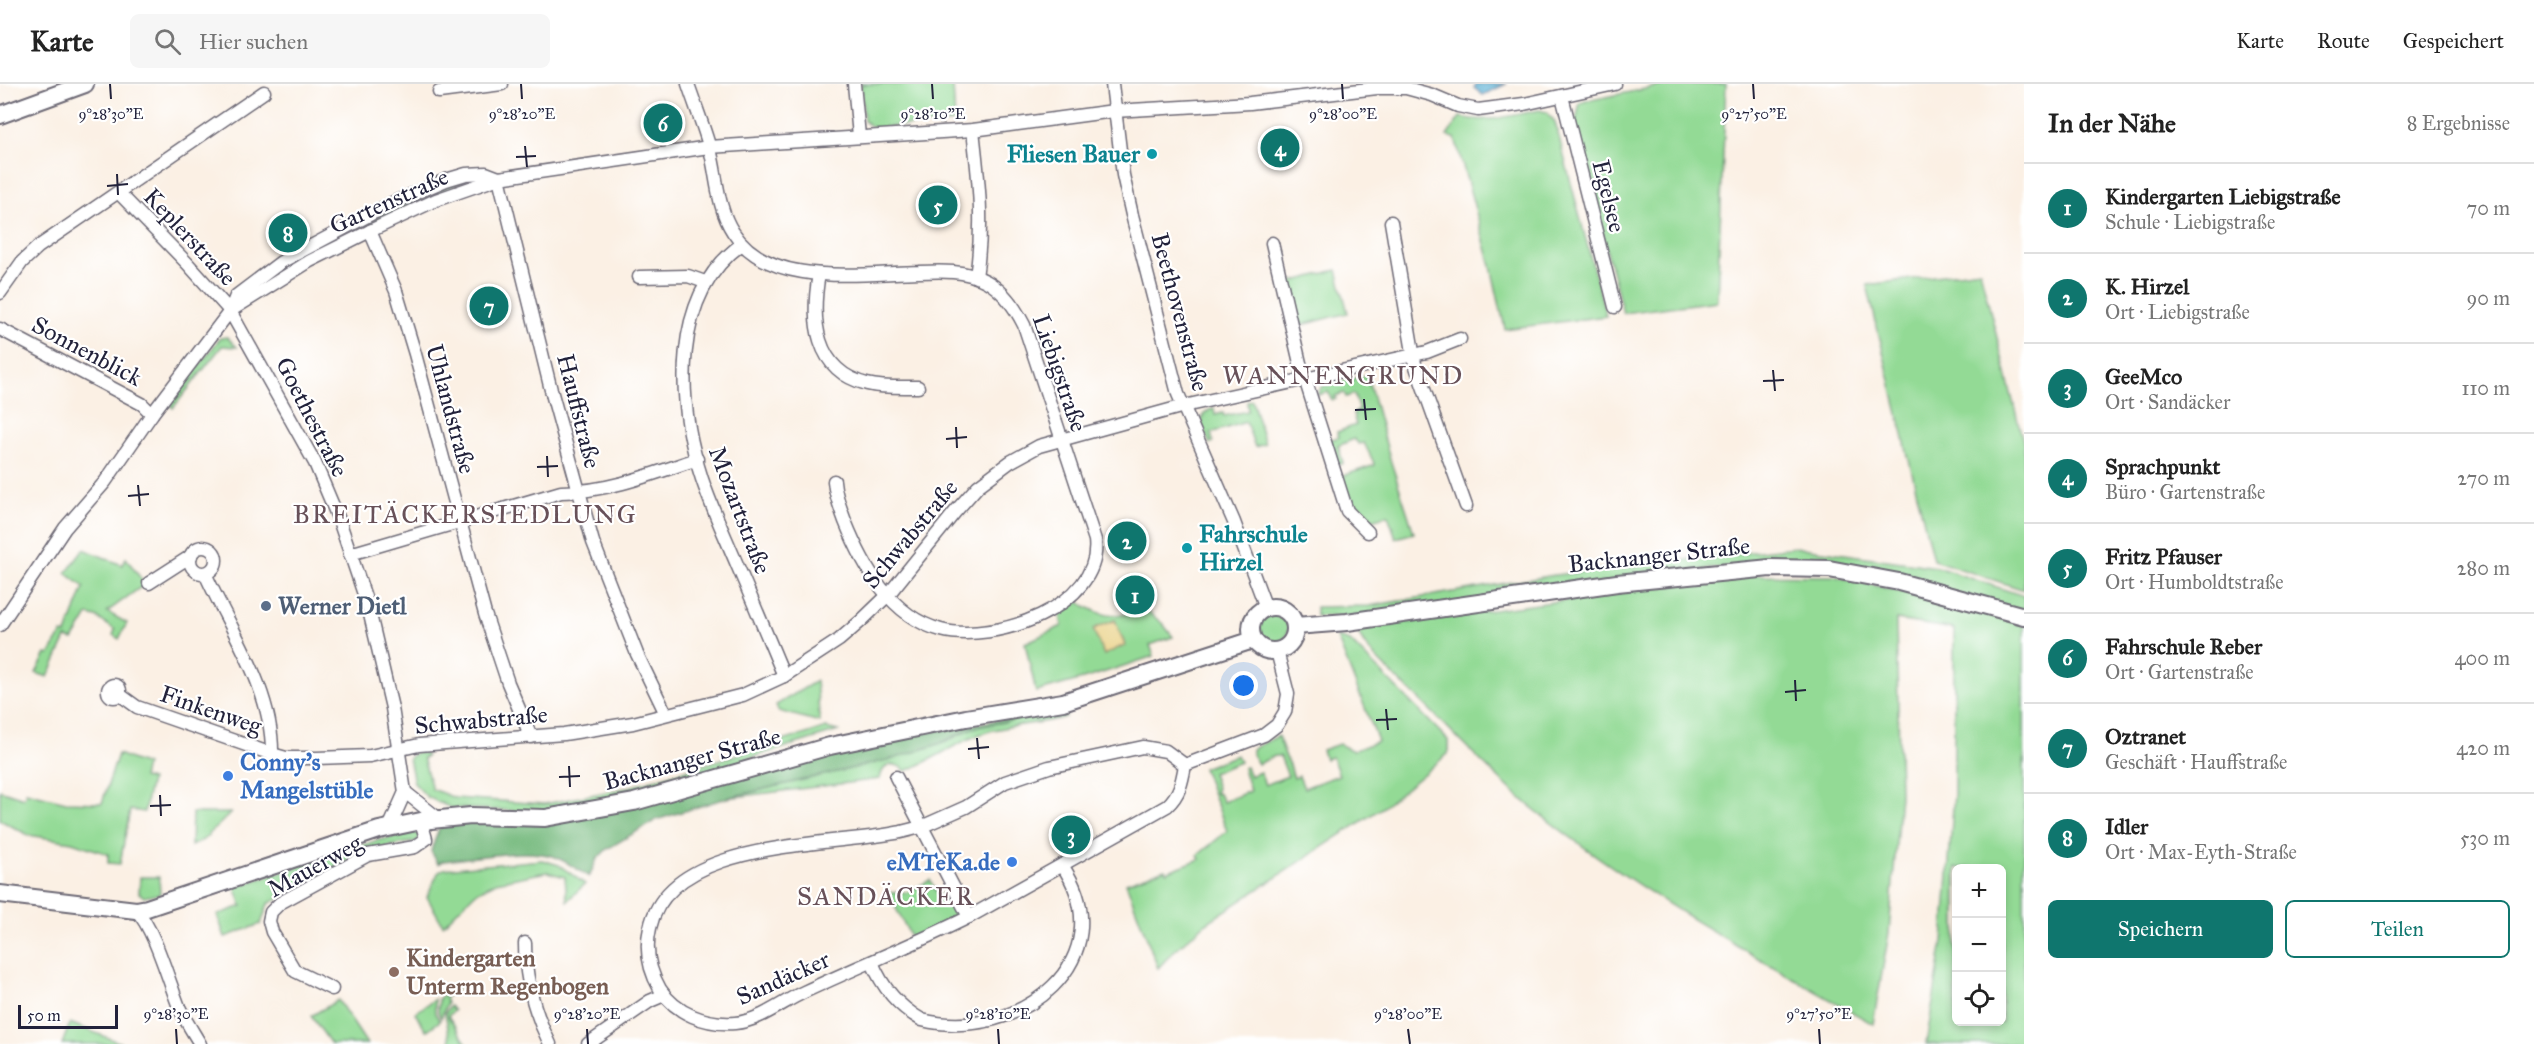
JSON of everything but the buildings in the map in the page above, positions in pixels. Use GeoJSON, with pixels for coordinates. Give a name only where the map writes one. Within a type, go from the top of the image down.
{"type":"FeatureCollection","features":[{"type":"Feature","properties":{"kind":"street"},"geometry":{"type":"LineString","coordinates":[[0,116],[85,84]]}},
{"type":"Feature","properties":{"kind":"street"},"geometry":{"type":"LineString","coordinates":[[439,92],[502,84]]}},
{"type":"Feature","properties":{"kind":"street","name":"Liebigstraße"},"geometry":{"type":"LineString","coordinates":[[688,84],[709,147],[724,210],[732,231],[756,256],[772,264],[819,274],[953,271],[976,277],[995,287],[1016,311],[1024,325],[1063,440],[1097,552],[1089,573],[1071,596],[1048,612],[1000,630],[978,633],[942,631],[922,623],[900,609],[868,569],[855,545],[835,494],[834,481]]}},
{"type":"Feature","properties":{"kind":"street"},"geometry":{"type":"LineString","coordinates":[[854,84],[859,136]]}},
{"type":"Feature","properties":{"kind":"street","name":"Beethovenstraße"},"geometry":{"type":"LineString","coordinates":[[1112,84],[1123,175],[1144,267],[1178,394],[1234,522],[1266,608]]}},
{"type":"Feature","properties":{"kind":"street","name":"Gartenstraße"},"geometry":{"type":"LineString","coordinates":[[0,625],[65,528],[105,482],[152,414],[230,311],[310,261],[370,231],[436,200],[499,178],[580,164],[709,147],[973,130],[1114,111],[1150,111],[1250,103],[1394,87],[1420,91],[1458,106],[1478,110],[1500,108],[1615,84]]}},
{"type":"Feature","properties":{"kind":"street"},"geometry":{"type":"LineString","coordinates":[[0,294],[22,262],[38,247],[264,92]]}},
{"type":"Feature","properties":{"kind":"street","name":"Egelsee"},"geometry":{"type":"LineString","coordinates":[[1562,96],[1615,307]]}},
{"type":"Feature","properties":{"kind":"street"},"geometry":{"type":"LineString","coordinates":[[973,130],[981,189],[982,222],[976,277]]}},
{"type":"Feature","properties":{"kind":"street"},"geometry":{"type":"LineString","coordinates":[[230,311],[236,296],[280,262],[390,204],[466,174],[486,173],[499,178]]}},
{"type":"Feature","properties":{"kind":"street","name":"Hauffstraße"},"geometry":{"type":"LineString","coordinates":[[499,178],[578,492],[593,542],[619,611],[666,714]]}},
{"type":"Feature","properties":{"kind":"street","name":"Keplerstraße"},"geometry":{"type":"LineString","coordinates":[[119,193],[188,263],[230,311]]}},
{"type":"Feature","properties":{"kind":"street"},"geometry":{"type":"LineString","coordinates":[[1391,222],[1419,377],[1466,506]]}},
{"type":"Feature","properties":{"kind":"street","name":"Uhlandstraße"},"geometry":{"type":"LineString","coordinates":[[370,231],[396,291],[485,614],[508,683],[531,737]]}},
{"type":"Feature","properties":{"kind":"street"},"geometry":{"type":"LineString","coordinates":[[1272,243],[1305,378],[1347,511],[1368,532]]}},
{"type":"Feature","properties":{"kind":"street","name":"Mozartstraße"},"geometry":{"type":"LineString","coordinates":[[742,244],[717,267],[705,282],[692,321],[685,369],[688,417],[696,459],[709,497],[784,676]]}},
{"type":"Feature","properties":{"kind":"street"},"geometry":{"type":"LineString","coordinates":[[819,274],[815,303],[816,330],[831,363],[852,378],[862,382],[877,386],[918,387]]}},
{"type":"Feature","properties":{"kind":"street"},"geometry":{"type":"LineString","coordinates":[[639,277],[688,276],[705,282]]}},
{"type":"Feature","properties":{"kind":"street","name":"Goethestraße"},"geometry":{"type":"LineString","coordinates":[[230,311],[315,463],[351,554],[381,654],[405,792]]}},
{"type":"Feature","properties":{"kind":"street","name":"Sonnenblick"},"geometry":{"type":"LineString","coordinates":[[0,329],[142,404],[152,414]]}},
{"type":"Feature","properties":{"kind":"street","name":"Schwabstraße"},"geometry":{"type":"LineString","coordinates":[[399,748],[531,737],[623,724],[743,695],[784,676],[838,640],[888,595],[954,512],[978,486],[1010,462],[1029,452],[1063,440],[1184,406],[1427,352],[1460,339]]}},
{"type":"Feature","properties":{"kind":"street"},"geometry":{"type":"LineString","coordinates":[[351,554],[459,520],[561,492],[578,492],[639,478],[696,459]]}},
{"type":"Feature","properties":{"kind":"street"},"geometry":{"type":"LineString","coordinates":[[149,583],[200,548],[212,550],[216,557],[215,565],[205,573]]}},
{"type":"Feature","properties":{"kind":"street"},"geometry":{"type":"LineString","coordinates":[[190,556],[193,569],[205,573],[237,637],[262,699],[272,736],[272,754]]}},
{"type":"Feature","properties":{"kind":"street","name":"Backnanger Straße"},"geometry":{"type":"LineString","coordinates":[[1295,626],[1347,622],[1617,583],[1770,568],[1829,569],[1962,598],[2024,616]]}},
{"type":"Feature","properties":{"kind":"street"},"geometry":{"type":"LineString","coordinates":[[1275,607],[1285,610],[1293,619],[1295,626],[1292,642],[1278,651],[1266,651],[1253,640],[1251,631],[1252,621],[1266,608],[1275,607]]}},
{"type":"Feature","properties":{"kind":"street","name":"Backnanger Straße"},"geometry":{"type":"LineString","coordinates":[[0,894],[136,910],[147,908],[388,828],[421,821],[471,816],[545,818],[634,802],[830,746],[966,718],[1063,702],[1253,640]]}},
{"type":"Feature","properties":{"kind":"street"},"geometry":{"type":"LineString","coordinates":[[1185,765],[1264,735],[1277,726],[1285,712],[1288,694],[1278,651]]}},
{"type":"Feature","properties":{"kind":"street","name":"Finkenweg"},"geometry":{"type":"LineString","coordinates":[[119,694],[137,707],[286,758],[370,756],[399,748]]}},
{"type":"Feature","properties":{"kind":"street","name":"Sandäcker"},"geometry":{"type":"LineString","coordinates":[[1143,747],[1166,751],[1185,765],[1181,788],[1167,806],[927,939],[801,993],[749,1020],[737,1023],[712,1023],[683,1011],[664,994],[650,967],[648,936],[651,921],[664,895],[686,877],[728,859],[760,850],[882,836],[921,827],[966,807],[1005,782],[1049,767],[1143,747]]}},
{"type":"Feature","properties":{"kind":"street"},"geometry":{"type":"LineString","coordinates":[[896,777],[969,917]]}},
{"type":"Feature","properties":{"kind":"street"},"geometry":{"type":"LineString","coordinates":[[388,828],[405,792],[439,819]]}},
{"type":"Feature","properties":{"kind":"street","name":"Mauerweg"},"geometry":{"type":"LineString","coordinates":[[332,989],[295,971],[272,932],[269,921],[271,912],[274,907],[368,855],[419,845],[426,839],[421,821]]}},
{"type":"Feature","properties":{"kind":"street"},"geometry":{"type":"LineString","coordinates":[[1024,1021],[1057,994],[1070,975],[1078,952],[1081,932],[1080,908],[1072,883],[1062,865]]}},
{"type":"Feature","properties":{"kind":"street"},"geometry":{"type":"LineString","coordinates":[[136,910],[148,930],[180,1008],[200,1044]]}},
{"type":"Feature","properties":{"kind":"street"},"geometry":{"type":"LineString","coordinates":[[525,944],[530,990],[538,1017],[550,1044]]}},
{"type":"Feature","properties":{"kind":"street"},"geometry":{"type":"LineString","coordinates":[[872,962],[882,982],[895,999],[908,1011],[929,1024],[968,1033],[1005,1029]]}},
{"type":"Feature","properties":{"kind":"street"},"geometry":{"type":"LineString","coordinates":[[588,1044],[650,1001],[664,994]]}},
{"type":"Feature","properties":{"kind":"green space"},"geometry":{"type":"Polygon","coordinates":[[[861,84],[953,84],[955,122],[874,128],[864,121],[861,84]]]}},
{"type":"Feature","properties":{"kind":"green space"},"geometry":{"type":"Polygon","coordinates":[[[1669,84],[1726,84],[1717,301],[1623,313],[1573,121],[1576,120],[1580,103],[1669,84]]]}},
{"type":"Feature","properties":{"kind":"green space"},"geometry":{"type":"Polygon","coordinates":[[[1539,110],[1547,112],[1555,122],[1606,316],[1505,329],[1490,262],[1455,138],[1447,136],[1460,117],[1480,120],[1539,110]]]}},
{"type":"Feature","properties":{"kind":"green space"},"geometry":{"type":"Polygon","coordinates":[[[467,180],[357,231],[269,278],[290,260],[437,187],[467,180]]]}},
{"type":"Feature","properties":{"kind":"green space"},"geometry":{"type":"Polygon","coordinates":[[[1337,270],[1348,313],[1298,326],[1287,283],[1337,270]]]}},
{"type":"Feature","properties":{"kind":"green space"},"geometry":{"type":"Polygon","coordinates":[[[1980,270],[2024,445],[2024,590],[1933,560],[1867,285],[1980,270]]]}},
{"type":"Feature","properties":{"kind":"green space"},"geometry":{"type":"Polygon","coordinates":[[[227,337],[237,347],[222,346],[173,408],[170,405],[220,338],[227,337]]]}},
{"type":"Feature","properties":{"kind":"green space"},"geometry":{"type":"Polygon","coordinates":[[[1367,375],[1391,462],[1414,533],[1396,538],[1388,515],[1369,521],[1353,512],[1339,477],[1375,465],[1364,443],[1359,444],[1354,439],[1338,446],[1343,463],[1338,465],[1329,440],[1339,437],[1337,432],[1356,425],[1353,413],[1359,411],[1354,394],[1346,397],[1344,393],[1335,396],[1336,399],[1332,400],[1328,392],[1317,395],[1322,386],[1367,375]]]}},
{"type":"Feature","properties":{"kind":"green space"},"geometry":{"type":"Polygon","coordinates":[[[1252,400],[1265,444],[1255,447],[1246,422],[1211,433],[1213,442],[1210,444],[1202,423],[1204,414],[1214,408],[1215,415],[1223,413],[1224,416],[1248,411],[1247,401],[1252,400]]]}},
{"type":"Feature","properties":{"kind":"green space"},"geometry":{"type":"Polygon","coordinates":[[[1795,547],[1937,567],[2024,596],[2024,611],[1837,565],[1803,560],[1770,561],[1348,617],[1316,616],[1316,607],[1369,606],[1555,575],[1795,547]]]}},
{"type":"Feature","properties":{"kind":"green space"},"geometry":{"type":"Polygon","coordinates":[[[84,549],[122,565],[126,558],[145,584],[107,612],[127,623],[119,639],[113,635],[115,630],[96,617],[88,615],[73,640],[66,638],[48,677],[36,673],[46,654],[49,655],[62,633],[66,634],[84,587],[66,573],[84,549]]]}},
{"type":"Feature","properties":{"kind":"green space"},"geometry":{"type":"Polygon","coordinates":[[[1749,575],[1834,576],[1963,606],[2024,625],[2024,1044],[1926,1044],[1943,941],[1954,794],[1954,629],[1896,620],[1900,794],[1889,933],[1873,1024],[1698,922],[1571,838],[1531,807],[1489,769],[1377,659],[1362,641],[1359,633],[1364,628],[1749,575]]]}},
{"type":"Feature","properties":{"kind":"green space"},"geometry":{"type":"Polygon","coordinates":[[[1077,601],[1096,612],[1110,615],[1147,611],[1163,624],[1173,637],[1150,645],[1154,656],[1036,692],[1025,643],[1062,626],[1060,615],[1077,601]]]}},
{"type":"Feature","properties":{"kind":"green space"},"geometry":{"type":"Polygon","coordinates":[[[1274,615],[1284,619],[1288,629],[1284,639],[1274,643],[1264,639],[1260,629],[1264,619],[1274,615]]]}},
{"type":"Feature","properties":{"kind":"green space"},"geometry":{"type":"Polygon","coordinates":[[[1337,637],[1350,641],[1448,740],[1448,754],[1382,808],[1205,924],[1158,968],[1126,883],[1165,869],[1166,872],[1200,859],[1198,855],[1227,831],[1203,768],[1237,755],[1240,762],[1212,773],[1217,788],[1215,793],[1219,794],[1223,802],[1250,791],[1243,768],[1246,767],[1250,776],[1260,772],[1265,785],[1288,776],[1280,756],[1258,764],[1252,754],[1252,749],[1278,736],[1294,778],[1299,776],[1304,788],[1339,775],[1332,757],[1325,759],[1322,750],[1339,744],[1353,751],[1378,741],[1337,637]]]}},
{"type":"Feature","properties":{"kind":"green space"},"geometry":{"type":"Polygon","coordinates":[[[816,681],[820,722],[778,711],[776,705],[816,681]]]}},
{"type":"Feature","properties":{"kind":"green space"},"geometry":{"type":"Polygon","coordinates":[[[1064,710],[1066,717],[994,730],[954,746],[905,771],[890,765],[883,770],[880,779],[726,798],[896,758],[951,739],[972,728],[1064,710]]]}},
{"type":"Feature","properties":{"kind":"green space"},"geometry":{"type":"Polygon","coordinates":[[[1014,717],[1015,720],[972,728],[939,744],[896,758],[726,798],[656,820],[607,849],[597,859],[589,877],[562,860],[541,854],[498,854],[443,861],[438,864],[431,851],[439,828],[470,823],[551,824],[850,746],[1014,717]]]}},
{"type":"Feature","properties":{"kind":"green space"},"geometry":{"type":"Polygon","coordinates":[[[826,728],[838,731],[628,796],[546,812],[451,808],[427,797],[414,783],[409,758],[415,753],[424,753],[427,756],[423,758],[432,789],[455,798],[545,804],[626,788],[826,728]]]}},
{"type":"Feature","properties":{"kind":"green space"},"geometry":{"type":"Polygon","coordinates":[[[118,754],[146,765],[143,778],[151,780],[144,812],[130,810],[120,864],[108,863],[108,854],[72,842],[28,835],[0,820],[0,790],[24,798],[26,792],[66,802],[102,803],[118,754]]]}},
{"type":"Feature","properties":{"kind":"green space"},"geometry":{"type":"Polygon","coordinates":[[[192,813],[231,813],[203,840],[191,846],[192,813]]]}},
{"type":"Feature","properties":{"kind":"green space"},"geometry":{"type":"Polygon","coordinates":[[[418,832],[420,835],[418,841],[365,851],[268,904],[261,924],[225,937],[217,915],[242,906],[235,887],[375,841],[418,832]]]}},
{"type":"Feature","properties":{"kind":"green space"},"geometry":{"type":"Polygon","coordinates":[[[542,860],[559,865],[585,884],[567,901],[565,877],[547,872],[496,882],[475,893],[443,925],[427,897],[438,873],[443,869],[542,860]]]}},
{"type":"Feature","properties":{"kind":"green space"},"geometry":{"type":"Polygon","coordinates":[[[140,877],[159,877],[160,894],[144,897],[139,893],[140,877]]]}},
{"type":"Feature","properties":{"kind":"green space"},"geometry":{"type":"Polygon","coordinates":[[[930,880],[938,895],[950,891],[958,911],[952,919],[912,939],[888,893],[908,892],[930,880]]]}},
{"type":"Feature","properties":{"kind":"green space"},"geometry":{"type":"Polygon","coordinates":[[[458,985],[458,989],[445,998],[447,1003],[441,1018],[438,1012],[439,998],[458,985]]]}},
{"type":"Feature","properties":{"kind":"green space"},"geometry":{"type":"Polygon","coordinates":[[[435,999],[435,1013],[440,1021],[426,1031],[415,1013],[435,999]]]}},
{"type":"Feature","properties":{"kind":"green space"},"geometry":{"type":"Polygon","coordinates":[[[338,1000],[367,1044],[331,1044],[311,1016],[338,1000]]]}},
{"type":"Feature","properties":{"kind":"green space"},"geometry":{"type":"Polygon","coordinates":[[[450,1006],[454,1011],[448,1016],[467,1044],[451,1044],[445,1013],[450,1006]]]}},
{"type":"Feature","properties":{"kind":"green space"},"geometry":{"type":"Polygon","coordinates":[[[70,1023],[124,1044],[62,1044],[70,1023]]]}},
{"type":"Feature","properties":{"kind":"sand"},"geometry":{"type":"Polygon","coordinates":[[[1115,620],[1125,645],[1104,655],[1093,629],[1115,620]]]}},
{"type":"Feature","properties":{"kind":"water"},"geometry":{"type":"Polygon","coordinates":[[[1476,84],[1506,84],[1483,95],[1474,88],[1476,84]]]}},
{"type":"Feature","properties":{"kind":"place","name":"Fahrschule Reber"},"geometry":{"type":"Point","coordinates":[663,123]}},
{"type":"Feature","properties":{"kind":"place","name":"Sprachpunkt"},"geometry":{"type":"Point","coordinates":[1280,148]}},
{"type":"Feature","properties":{"kind":"place","name":"Fliesen Bauer"},"geometry":{"type":"Point","coordinates":[1152,154]}},
{"type":"Feature","properties":{"kind":"place","name":"Fritz Pfauser"},"geometry":{"type":"Point","coordinates":[938,205]}},
{"type":"Feature","properties":{"kind":"place","name":"Idler"},"geometry":{"type":"Point","coordinates":[288,233]}},
{"type":"Feature","properties":{"kind":"place","name":"Oztranet"},"geometry":{"type":"Point","coordinates":[489,306]}},
{"type":"Feature","properties":{"kind":"place","name":"K. Hirzel"},"geometry":{"type":"Point","coordinates":[1127,541]}},
{"type":"Feature","properties":{"kind":"place","name":"Fahrschule Hirzel"},"geometry":{"type":"Point","coordinates":[1187,548]}},
{"type":"Feature","properties":{"kind":"place","name":"Kindergarten Liebigstraße"},"geometry":{"type":"Point","coordinates":[1135,595]}},
{"type":"Feature","properties":{"kind":"place","name":"Werner Dietl"},"geometry":{"type":"Point","coordinates":[266,606]}},
{"type":"Feature","properties":{"kind":"place","name":"Conny's Mangelstüble"},"geometry":{"type":"Point","coordinates":[228,776]}},
{"type":"Feature","properties":{"kind":"place","name":"GeeMco"},"geometry":{"type":"Point","coordinates":[1071,835]}},
{"type":"Feature","properties":{"kind":"place","name":"eMTeKa.de"},"geometry":{"type":"Point","coordinates":[1012,862]}},
{"type":"Feature","properties":{"kind":"place","name":"Kindergarten Unterm Regenbogen"},"geometry":{"type":"Point","coordinates":[394,972]}},
{"type":"Feature","properties":{"kind":"district","name":"WANNENGRUND"},"geometry":{"type":"Point","coordinates":[1343,375]}},
{"type":"Feature","properties":{"kind":"district","name":"BREITÄCKERSIEDLUNG"},"geometry":{"type":"Point","coordinates":[465,514]}},
{"type":"Feature","properties":{"kind":"district","name":"SANDÄCKER"},"geometry":{"type":"Point","coordinates":[886,896]}}]}
